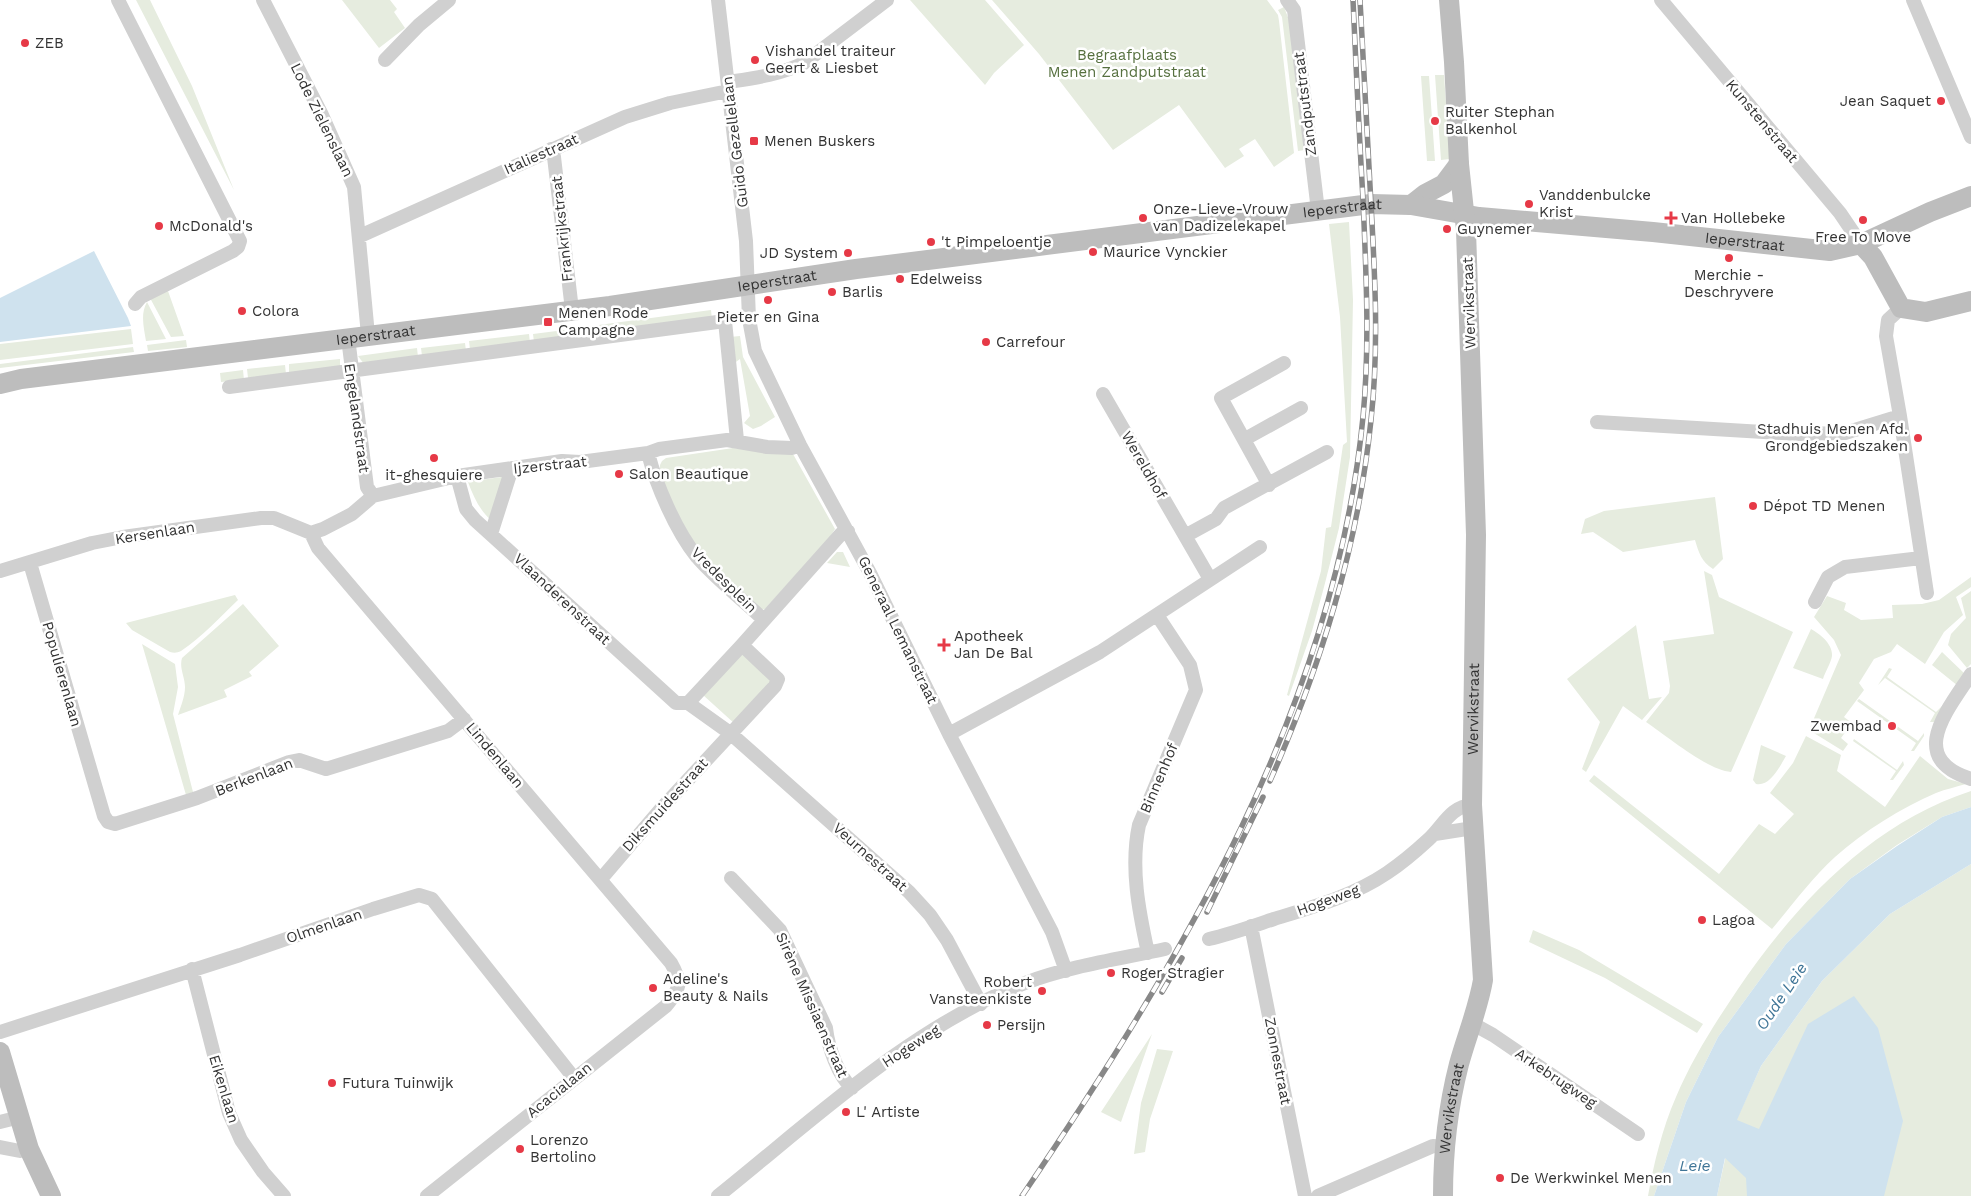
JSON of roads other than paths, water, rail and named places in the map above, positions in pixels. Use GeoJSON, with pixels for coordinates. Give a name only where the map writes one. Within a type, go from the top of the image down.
{"type":"FeatureCollection","features":[{"type":"Feature","properties":{"kind":"street"},"geometry":{"type":"LineString","coordinates":[[118,0],[240,241],[234,252],[141,297],[135,304]]}},
{"type":"Feature","properties":{"kind":"street","name":"Lode Zielenslaan"},"geometry":{"type":"LineString","coordinates":[[263,0],[343,159],[354,187],[368,335]]}},
{"type":"Feature","properties":{"kind":"street"},"geometry":{"type":"LineString","coordinates":[[385,60],[419,26],[449,0]]}},
{"type":"Feature","properties":{"kind":"street","name":"Guido Gezellelaan"},"geometry":{"type":"LineString","coordinates":[[718,0],[746,241],[748,284]]}},
{"type":"Feature","properties":{"kind":"street","name":"Italiestraat"},"geometry":{"type":"LineString","coordinates":[[360,236],[625,117],[728,86],[790,70],[804,63],[887,0]]}},
{"type":"Feature","properties":{"kind":"street","name":"Zandputstraat"},"geometry":{"type":"LineString","coordinates":[[1287,0],[1294,10],[1318,211]]}},
{"type":"Feature","properties":{"kind":"street","name":"Wervikstraat"},"geometry":{"type":"LineString","coordinates":[[1443,1196],[1445,1147],[1450,1104],[1460,1062],[1473,1024],[1483,980],[1472,805],[1476,535],[1465,215],[1459,164],[1449,0]]}},
{"type":"Feature","properties":{"kind":"street","name":"Kunstenstraat"},"geometry":{"type":"LineString","coordinates":[[1661,0],[1840,212],[1861,244]]}},
{"type":"Feature","properties":{"kind":"street"},"geometry":{"type":"LineString","coordinates":[[1913,0],[1971,137]]}},
{"type":"Feature","properties":{"kind":"street","name":"Frankrijkstraat"},"geometry":{"type":"LineString","coordinates":[[551,149],[554,157],[572,310]]}},
{"type":"Feature","properties":{"kind":"street"},"geometry":{"type":"LineString","coordinates":[[1411,205],[1425,194],[1444,184],[1459,164]]}},
{"type":"Feature","properties":{"kind":"street","name":"Ieperstraat"},"geometry":{"type":"LineString","coordinates":[[0,384],[21,379],[708,292],[748,284],[856,269],[1374,203],[1411,205],[1465,215],[1830,251],[1861,244],[1930,212],[1971,196]]}},
{"type":"Feature","properties":{"kind":"street"},"geometry":{"type":"LineString","coordinates":[[1861,244],[1873,257],[1901,308]]}},
{"type":"Feature","properties":{"kind":"street","name":"Generaal Lemanstraat"},"geometry":{"type":"LineString","coordinates":[[748,284],[750,319],[755,351],[800,445],[848,531],[949,734],[1052,932],[1066,971]]}},
{"type":"Feature","properties":{"kind":"street"},"geometry":{"type":"LineString","coordinates":[[1901,308],[1926,312],[1971,301]]}},
{"type":"Feature","properties":{"kind":"street"},"geometry":{"type":"LineString","coordinates":[[1901,308],[1888,320],[1886,336],[1927,593]]}},
{"type":"Feature","properties":{"kind":"street","name":"Ieperstraat"},"geometry":{"type":"LineString","coordinates":[[229,387],[725,321],[737,440]]}},
{"type":"Feature","properties":{"kind":"street","name":"Engelandstraat"},"geometry":{"type":"LineString","coordinates":[[348,338],[350,370],[367,487],[373,496]]}},
{"type":"Feature","properties":{"kind":"street"},"geometry":{"type":"LineString","coordinates":[[1270,485],[1221,398],[1284,363]]}},
{"type":"Feature","properties":{"kind":"street","name":"Ieperstraat"},"geometry":{"type":"LineString","coordinates":[[0,377],[21,379]]}},
{"type":"Feature","properties":{"kind":"street","name":"Wereldhof"},"geometry":{"type":"LineString","coordinates":[[1104,394],[1210,579]]}},
{"type":"Feature","properties":{"kind":"street"},"geometry":{"type":"LineString","coordinates":[[1244,439],[1301,408]]}},
{"type":"Feature","properties":{"kind":"street"},"geometry":{"type":"LineString","coordinates":[[1597,422],[1845,433],[1900,416]]}},
{"type":"Feature","properties":{"kind":"street","name":"Ijzerstraat"},"geometry":{"type":"LineString","coordinates":[[311,533],[324,529],[352,514],[373,496],[457,476],[562,461],[580,462],[648,453],[659,449],[737,440],[767,447],[792,448],[800,445]]}},
{"type":"Feature","properties":{"kind":"street"},"geometry":{"type":"LineString","coordinates":[[1185,536],[1216,518],[1224,508],[1270,485],[1327,452]]}},
{"type":"Feature","properties":{"kind":"street","name":"Vredesplein"},"geometry":{"type":"LineString","coordinates":[[648,453],[654,476],[681,534],[697,557],[764,620],[841,534],[848,531]]}},
{"type":"Feature","properties":{"kind":"street"},"geometry":{"type":"LineString","coordinates":[[491,534],[512,468]]}},
{"type":"Feature","properties":{"kind":"street","name":"Vlaanderenstraat"},"geometry":{"type":"LineString","coordinates":[[457,476],[466,509],[475,520],[676,703],[688,703],[730,733]]}},
{"type":"Feature","properties":{"kind":"street","name":"Kersenlaan"},"geometry":{"type":"LineString","coordinates":[[0,572],[92,543],[261,518],[274,518],[311,533]]}},
{"type":"Feature","properties":{"kind":"street","name":"Lindenlaan"},"geometry":{"type":"LineString","coordinates":[[311,533],[318,548],[601,879],[671,963],[679,977]]}},
{"type":"Feature","properties":{"kind":"street"},"geometry":{"type":"LineString","coordinates":[[949,734],[1100,652],[1260,547]]}},
{"type":"Feature","properties":{"kind":"street"},"geometry":{"type":"LineString","coordinates":[[1815,602],[1828,577],[1845,567],[1921,558]]}},
{"type":"Feature","properties":{"kind":"street","name":"Populierenlaan"},"geometry":{"type":"LineString","coordinates":[[30,563],[94,784]]}},
{"type":"Feature","properties":{"kind":"street","name":"Binnenhof"},"geometry":{"type":"LineString","coordinates":[[1148,953],[1134,861],[1135,844],[1139,825],[1196,690],[1190,665],[1157,615]]}},
{"type":"Feature","properties":{"kind":"street"},"geometry":{"type":"LineString","coordinates":[[688,703],[764,620]]}},
{"type":"Feature","properties":{"kind":"street","name":"Diksmuidestraat"},"geometry":{"type":"LineString","coordinates":[[601,879],[657,813],[775,686],[778,679],[742,645]]}},
{"type":"Feature","properties":{"kind":"street"},"geometry":{"type":"LineString","coordinates":[[1971,674],[1936,731],[1935,744],[1938,756],[1946,765],[1959,775],[1971,778]]}},
{"type":"Feature","properties":{"kind":"street","name":"Berkenlaan"},"geometry":{"type":"LineString","coordinates":[[94,784],[104,816],[108,822],[115,824],[198,798],[289,762],[299,760],[326,769],[448,732],[464,719]]}},
{"type":"Feature","properties":{"kind":"street","name":"Veurnestraat"},"geometry":{"type":"LineString","coordinates":[[730,733],[909,892],[930,915],[947,940],[981,1004]]}},
{"type":"Feature","properties":{"kind":"street","name":"Hogeweg"},"geometry":{"type":"LineString","coordinates":[[1209,939],[1330,901],[1357,890],[1387,873],[1412,855],[1450,815],[1464,806],[1472,805]]}},
{"type":"Feature","properties":{"kind":"street"},"geometry":{"type":"LineString","coordinates":[[1434,834],[1473,828]]}},
{"type":"Feature","properties":{"kind":"street","name":"Sirène Missiaenstraat"},"geometry":{"type":"LineString","coordinates":[[731,878],[780,930],[826,1028],[827,1043],[846,1083],[852,1088]]}},
{"type":"Feature","properties":{"kind":"street","name":"Olmenlaan"},"geometry":{"type":"LineString","coordinates":[[0,1032],[419,895],[432,899],[574,1078]]}},
{"type":"Feature","properties":{"kind":"street","name":"Zonnestraat"},"geometry":{"type":"LineString","coordinates":[[1251,926],[1306,1196]]}},
{"type":"Feature","properties":{"kind":"street","name":"Hogeweg"},"geometry":{"type":"LineString","coordinates":[[718,1196],[852,1088],[905,1048],[981,1004],[1027,983],[1066,971],[1165,949]]}},
{"type":"Feature","properties":{"kind":"street","name":"Eikenlaan"},"geometry":{"type":"LineString","coordinates":[[192,969],[229,1113],[242,1140],[257,1164],[284,1196]]}},
{"type":"Feature","properties":{"kind":"street","name":"Acacialaan"},"geometry":{"type":"LineString","coordinates":[[427,1196],[666,1006],[678,991],[679,977]]}},
{"type":"Feature","properties":{"kind":"street","name":"Arkebrugweg"},"geometry":{"type":"LineString","coordinates":[[1473,1024],[1493,1035],[1638,1134]]}},
{"type":"Feature","properties":{"kind":"street"},"geometry":{"type":"LineString","coordinates":[[0,1052],[29,1149],[51,1196]]}},
{"type":"Feature","properties":{"kind":"street"},"geometry":{"type":"LineString","coordinates":[[0,1122],[20,1117]]}},
{"type":"Feature","properties":{"kind":"street"},"geometry":{"type":"LineString","coordinates":[[0,1146],[20,1150],[29,1149]]}},
{"type":"Feature","properties":{"kind":"street"},"geometry":{"type":"LineString","coordinates":[[1318,1196],[1433,1146],[1445,1147]]}},
{"type":"Feature","properties":{"kind":"water"},"geometry":{"type":"Polygon","coordinates":[[[94,251],[131,326],[0,342],[0,298],[94,251]]]}},
{"type":"Feature","properties":{"kind":"water"},"geometry":{"type":"Polygon","coordinates":[[[1971,807],[1971,864],[1890,914],[1822,981],[1761,1066],[1737,1120],[1759,1129],[1808,1024],[1854,996],[1878,1028],[1903,1121],[1884,1196],[1747,1196],[1746,1178],[1725,1158],[1717,1196],[1654,1196],[1686,1102],[1718,1037],[1786,944],[1850,879],[1942,817],[1971,807]]]}},
{"type":"Feature","properties":{"kind":"railway"},"geometry":{"type":"LineString","coordinates":[[1022,1196],[1138,1016],[1192,922],[1242,827],[1285,729],[1320,628],[1347,524],[1363,417],[1365,390],[1366,280],[1353,0]]}},
{"type":"Feature","properties":{"kind":"railway"},"geometry":{"type":"LineString","coordinates":[[1270,781],[1305,694],[1335,605],[1357,514],[1371,420],[1376,339],[1375,285],[1360,0]]}},
{"type":"Feature","properties":{"kind":"railway"},"geometry":{"type":"LineString","coordinates":[[1207,912],[1263,797]]}},
{"type":"Feature","properties":{"kind":"railway"},"geometry":{"type":"LineString","coordinates":[[1162,992],[1182,958]]}},
{"type":"Feature","properties":{"kind":"place","name":"ZEB"},"geometry":{"type":"Point","coordinates":[25,43]}},
{"type":"Feature","properties":{"kind":"place","name":"Vishandel traiteur Geert & Liesbet"},"geometry":{"type":"Point","coordinates":[755,60]}},
{"type":"Feature","properties":{"kind":"place","name":"Jean Saquet"},"geometry":{"type":"Point","coordinates":[1941,101]}},
{"type":"Feature","properties":{"kind":"place","name":"Ruiter Stephan Balkenhol"},"geometry":{"type":"Point","coordinates":[1435,121]}},
{"type":"Feature","properties":{"kind":"place","name":"Menen Buskers"},"geometry":{"type":"Point","coordinates":[754,141]}},
{"type":"Feature","properties":{"kind":"place","name":"Vanddenbulcke Krist"},"geometry":{"type":"Point","coordinates":[1529,204]}},
{"type":"Feature","properties":{"kind":"place","name":"Onze-Lieve-Vrouw van Dadizelekapel"},"geometry":{"type":"Point","coordinates":[1143,218]}},
{"type":"Feature","properties":{"kind":"place","name":"Van Hollebeke"},"geometry":{"type":"Point","coordinates":[1671,218]}},
{"type":"Feature","properties":{"kind":"place","name":"Free To Move"},"geometry":{"type":"Point","coordinates":[1863,220]}},
{"type":"Feature","properties":{"kind":"place","name":"McDonald's"},"geometry":{"type":"Point","coordinates":[159,226]}},
{"type":"Feature","properties":{"kind":"place","name":"Guynemer"},"geometry":{"type":"Point","coordinates":[1447,229]}},
{"type":"Feature","properties":{"kind":"place","name":"'t Pimpeloentje"},"geometry":{"type":"Point","coordinates":[931,242]}},
{"type":"Feature","properties":{"kind":"place","name":"Maurice Vynckier"},"geometry":{"type":"Point","coordinates":[1093,252]}},
{"type":"Feature","properties":{"kind":"place","name":"JD System"},"geometry":{"type":"Point","coordinates":[848,253]}},
{"type":"Feature","properties":{"kind":"place","name":"Merchie - Deschryvere"},"geometry":{"type":"Point","coordinates":[1729,258]}},
{"type":"Feature","properties":{"kind":"place","name":"Edelweiss"},"geometry":{"type":"Point","coordinates":[900,279]}},
{"type":"Feature","properties":{"kind":"place","name":"Barlis"},"geometry":{"type":"Point","coordinates":[832,292]}},
{"type":"Feature","properties":{"kind":"place","name":"Pieter en Gina"},"geometry":{"type":"Point","coordinates":[768,300]}},
{"type":"Feature","properties":{"kind":"place","name":"Colora"},"geometry":{"type":"Point","coordinates":[242,311]}},
{"type":"Feature","properties":{"kind":"place","name":"Menen Rode Campagne"},"geometry":{"type":"Point","coordinates":[548,322]}},
{"type":"Feature","properties":{"kind":"place","name":"Carrefour"},"geometry":{"type":"Point","coordinates":[986,342]}},
{"type":"Feature","properties":{"kind":"place","name":"Stadhuis Menen Afd. Grondgebiedszaken"},"geometry":{"type":"Point","coordinates":[1918,438]}},
{"type":"Feature","properties":{"kind":"place","name":"it-ghesquiere"},"geometry":{"type":"Point","coordinates":[434,458]}},
{"type":"Feature","properties":{"kind":"place","name":"Salon Beautique"},"geometry":{"type":"Point","coordinates":[619,474]}},
{"type":"Feature","properties":{"kind":"place","name":"Dépot TD Menen"},"geometry":{"type":"Point","coordinates":[1753,506]}},
{"type":"Feature","properties":{"kind":"place","name":"Apotheek Jan De Bal"},"geometry":{"type":"Point","coordinates":[944,645]}},
{"type":"Feature","properties":{"kind":"place","name":"Zwembad"},"geometry":{"type":"Point","coordinates":[1892,726]}},
{"type":"Feature","properties":{"kind":"place","name":"Lagoa"},"geometry":{"type":"Point","coordinates":[1702,920]}},
{"type":"Feature","properties":{"kind":"place","name":"Roger Stragier"},"geometry":{"type":"Point","coordinates":[1111,973]}},
{"type":"Feature","properties":{"kind":"place","name":"Adeline's Beauty & Nails"},"geometry":{"type":"Point","coordinates":[653,988]}},
{"type":"Feature","properties":{"kind":"place","name":"Robert Vansteenkiste"},"geometry":{"type":"Point","coordinates":[1042,991]}},
{"type":"Feature","properties":{"kind":"place","name":"Persijn"},"geometry":{"type":"Point","coordinates":[987,1025]}},
{"type":"Feature","properties":{"kind":"place","name":"Futura Tuinwijk"},"geometry":{"type":"Point","coordinates":[332,1083]}},
{"type":"Feature","properties":{"kind":"place","name":"L' Artiste"},"geometry":{"type":"Point","coordinates":[846,1112]}},
{"type":"Feature","properties":{"kind":"place","name":"Lorenzo Bertolino"},"geometry":{"type":"Point","coordinates":[520,1149]}},
{"type":"Feature","properties":{"kind":"place","name":"De Werkwinkel Menen"},"geometry":{"type":"Point","coordinates":[1500,1178]}},
{"type":"Feature","properties":{"kind":"park label","name":"Begraafplaats Menen Zandputstraat"},"geometry":{"type":"Point","coordinates":[1127,64]}},
{"type":"Feature","properties":{"kind":"water label","name":"Oude Leie"},"geometry":{"type":"Point","coordinates":[1781,996]}},
{"type":"Feature","properties":{"kind":"water label","name":"Leie"},"geometry":{"type":"Point","coordinates":[1695,1165]}}]}
